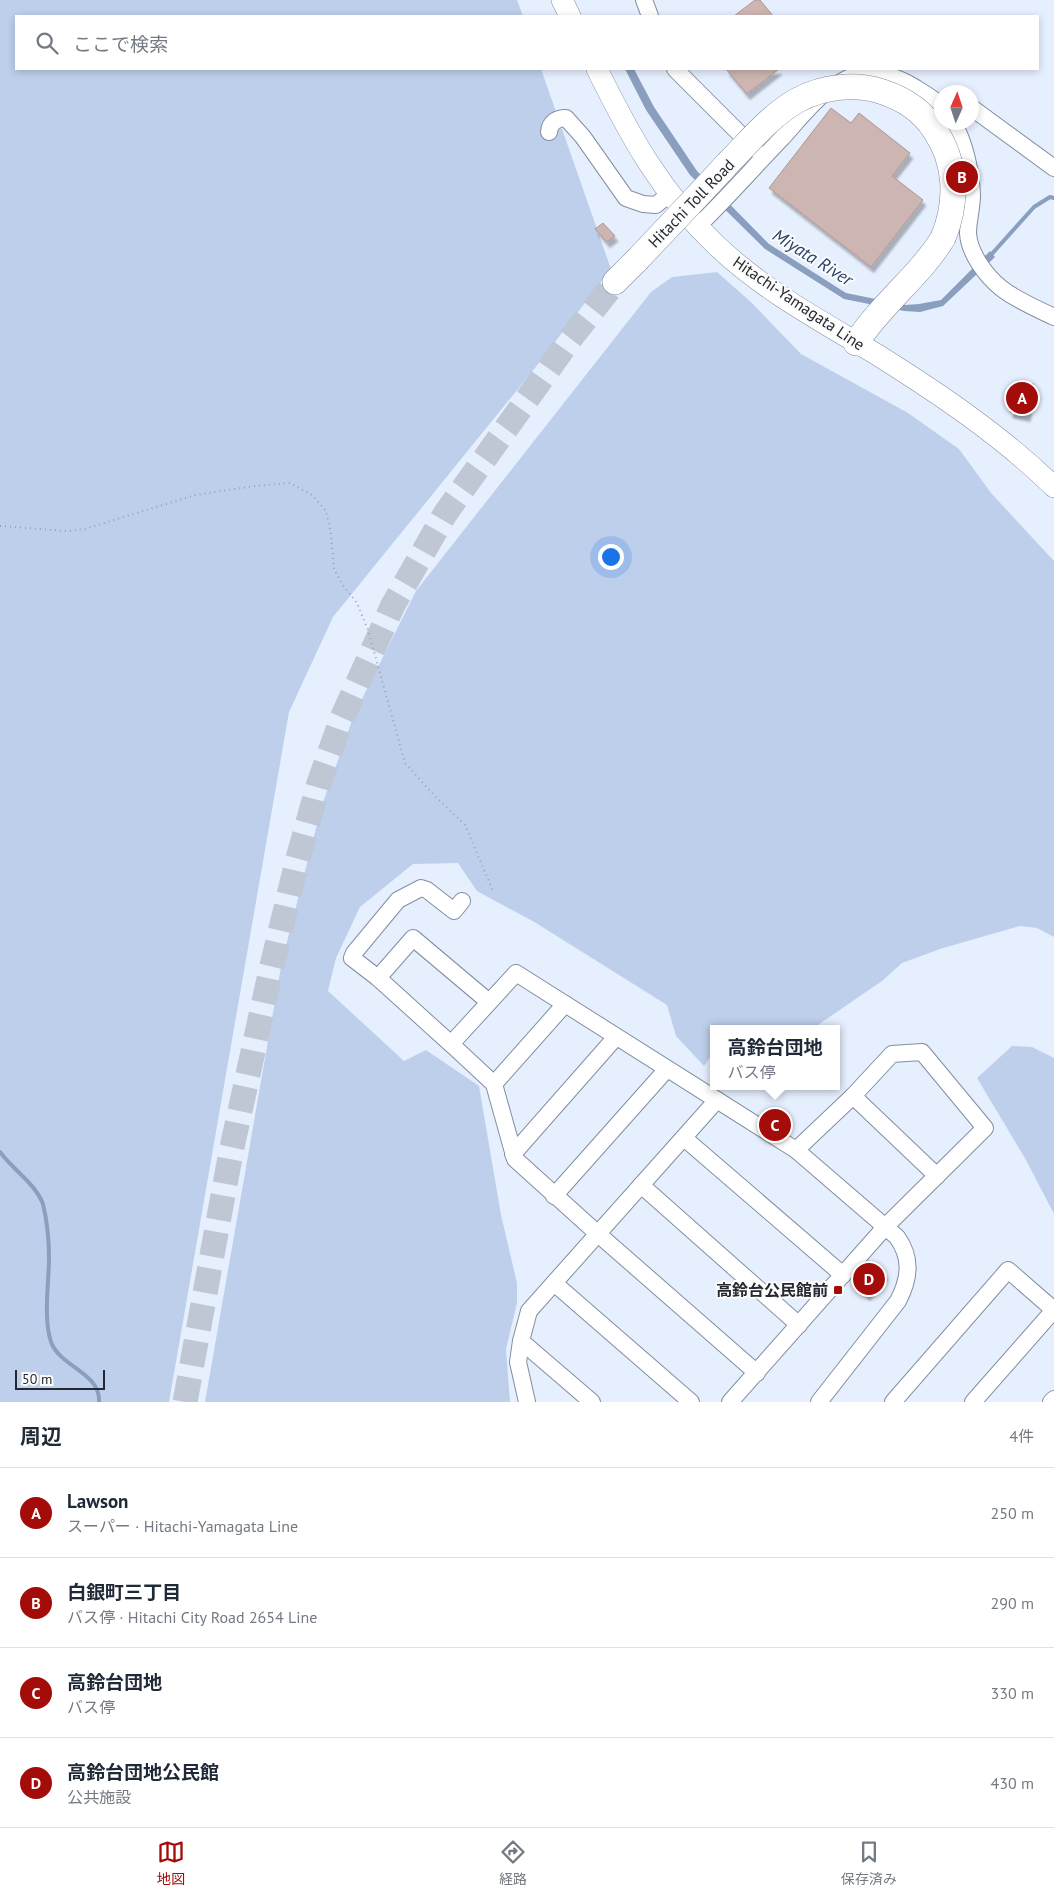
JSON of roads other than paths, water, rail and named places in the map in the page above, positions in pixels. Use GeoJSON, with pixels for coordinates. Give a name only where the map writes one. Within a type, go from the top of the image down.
{"type":"FeatureCollection","features":[{"type":"Feature","properties":{"kind":"highway","name":"Hitachi Toll Road"},"geometry":{"type":"LineString","coordinates":[[615,282],[767,124],[799,99],[818,91],[839,87],[870,89],[890,95],[908,104],[923,116],[935,130],[944,146],[950,164],[954,202],[943,238],[928,262],[870,323],[856,343]]}},
{"type":"Feature","properties":{"kind":"main road"},"geometry":{"type":"LineString","coordinates":[[562,0],[570,15]]}},
{"type":"Feature","properties":{"kind":"main road","name":"Hitachi-Yamagata Line"},"geometry":{"type":"LineString","coordinates":[[598,70],[635,143],[669,194],[705,219],[722,251],[758,279],[972,418],[1054,487]]}},
{"type":"Feature","properties":{"kind":"street"},"geometry":{"type":"LineString","coordinates":[[644,0],[650,15]]}},
{"type":"Feature","properties":{"kind":"street"},"geometry":{"type":"LineString","coordinates":[[676,70],[763,158]]}},
{"type":"Feature","properties":{"kind":"street"},"geometry":{"type":"LineString","coordinates":[[705,219],[827,92],[842,81],[858,74],[890,75],[906,82],[934,100]]}},
{"type":"Feature","properties":{"kind":"street"},"geometry":{"type":"LineString","coordinates":[[979,113],[1054,168]]}},
{"type":"Feature","properties":{"kind":"street"},"geometry":{"type":"LineString","coordinates":[[549,132],[552,123],[566,118],[583,137],[626,198],[643,204],[656,205],[669,194]]}},
{"type":"Feature","properties":{"kind":"street"},"geometry":{"type":"LineString","coordinates":[[956,130],[962,143],[970,177],[972,206],[968,234],[973,251],[986,273],[1001,288],[1054,317]]}},
{"type":"Feature","properties":{"kind":"street"},"geometry":{"type":"LineString","coordinates":[[462,901],[454,911],[427,890],[421,888],[398,900],[354,953],[352,958],[378,978],[494,1084],[514,1159],[757,1372]]}},
{"type":"Feature","properties":{"kind":"street"},"geometry":{"type":"LineString","coordinates":[[378,978],[413,938],[489,1002]]}},
{"type":"Feature","properties":{"kind":"street"},"geometry":{"type":"LineString","coordinates":[[451,1044],[516,973],[796,1150],[886,1226],[905,1248],[907,1276],[904,1288],[898,1301],[819,1402]]}},
{"type":"Feature","properties":{"kind":"street"},"geometry":{"type":"LineString","coordinates":[[494,1084],[566,1004]]}},
{"type":"Feature","properties":{"kind":"street"},"geometry":{"type":"LineString","coordinates":[[512,1154],[616,1037]]}},
{"type":"Feature","properties":{"kind":"street"},"geometry":{"type":"LineString","coordinates":[[730,1402],[886,1226],[985,1128],[922,1052],[892,1054],[853,1096],[796,1150]]}},
{"type":"Feature","properties":{"kind":"street"},"geometry":{"type":"LineString","coordinates":[[554,1196],[667,1069]]}},
{"type":"Feature","properties":{"kind":"street"},"geometry":{"type":"LineString","coordinates":[[853,1096],[937,1176]]}},
{"type":"Feature","properties":{"kind":"street"},"geometry":{"type":"LineString","coordinates":[[527,1402],[518,1362],[521,1340],[529,1312],[717,1100]]}},
{"type":"Feature","properties":{"kind":"street"},"geometry":{"type":"LineString","coordinates":[[684,1138],[843,1275]]}},
{"type":"Feature","properties":{"kind":"street"},"geometry":{"type":"LineString","coordinates":[[641,1185],[799,1325]]}},
{"type":"Feature","properties":{"kind":"street"},"geometry":{"type":"LineString","coordinates":[[893,1402],[1008,1270],[1054,1310],[973,1402]]}},
{"type":"Feature","properties":{"kind":"street"},"geometry":{"type":"LineString","coordinates":[[554,1283],[691,1402]]}},
{"type":"Feature","properties":{"kind":"street"},"geometry":{"type":"LineString","coordinates":[[521,1340],[592,1402]]}},
{"type":"Feature","properties":{"kind":"street"},"geometry":{"type":"LineString","coordinates":[[1051,1402],[1054,1399]]}},
{"type":"Feature","properties":{"kind":"waterway","name":"Miyata River"},"geometry":{"type":"LineString","coordinates":[[990,256],[1034,207],[1050,197],[1054,198]]}},
{"type":"Feature","properties":{"kind":"waterway"},"geometry":{"type":"LineString","coordinates":[[0,1152],[35,1190],[43,1204],[49,1244],[47,1322],[51,1342],[63,1358],[94,1384],[98,1392],[99,1402]]}},
{"type":"Feature","properties":{"kind":"tunnel"},"geometry":{"type":"LineString","coordinates":[[185,1402],[231,1152],[270,974],[297,862],[318,786],[342,718],[393,605],[445,514],[570,339],[615,282]]}},
{"type":"Feature","properties":{"kind":"place","name":"白銀町三丁目"},"geometry":{"type":"Point","coordinates":[962,177]}},
{"type":"Feature","properties":{"kind":"place","name":"Lawson"},"geometry":{"type":"Point","coordinates":[1022,398]}},
{"type":"Feature","properties":{"kind":"place","name":"高鈴台団地"},"geometry":{"type":"Point","coordinates":[775,1125]}},
{"type":"Feature","properties":{"kind":"place","name":"高鈴台団地公民館"},"geometry":{"type":"Point","coordinates":[869,1279]}},
{"type":"Feature","properties":{"kind":"place","name":"高鈴台公民館前"},"geometry":{"type":"Point","coordinates":[838,1290]}}]}
